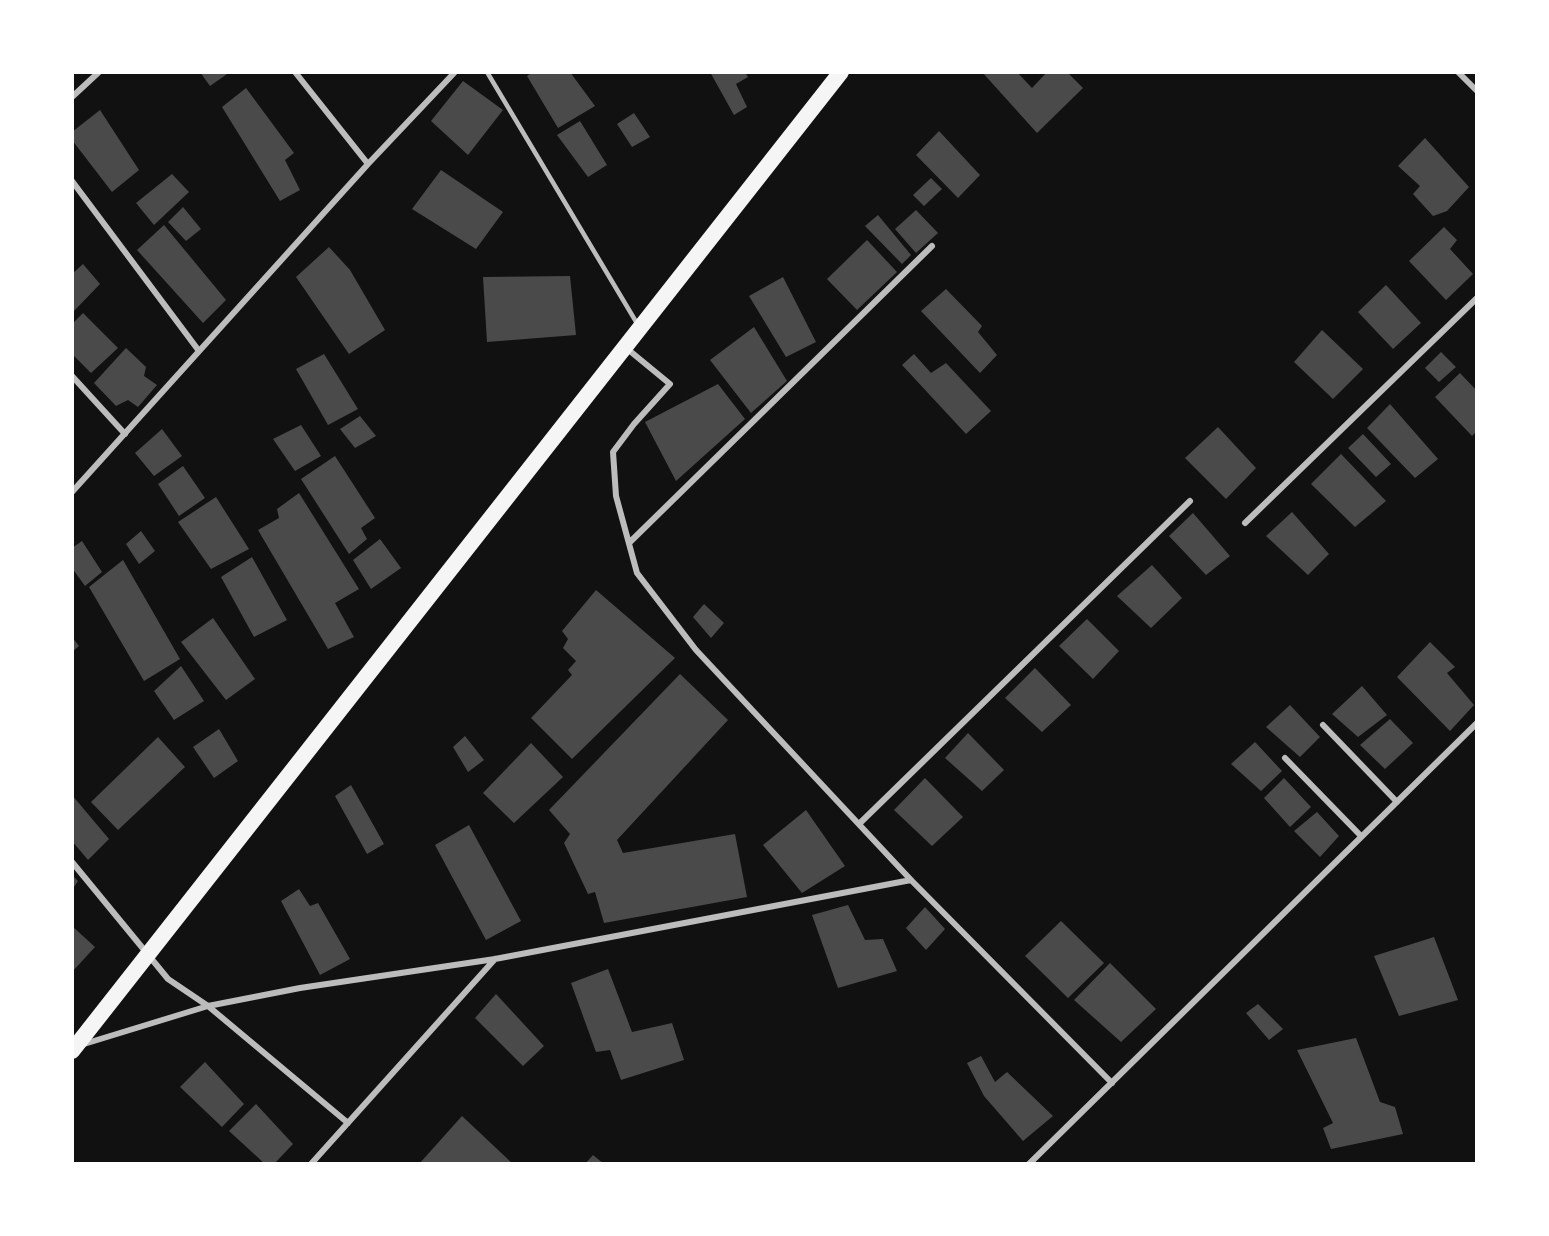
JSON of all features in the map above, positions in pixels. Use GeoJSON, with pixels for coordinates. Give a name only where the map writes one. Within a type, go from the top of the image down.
{"type":"FeatureCollection","features":[{"type":"Feature","properties":{"kind":"highway"},"geometry":{"type":"LineString","coordinates":[[73,1048],[150,954],[624,346],[841,72]]}},
{"type":"Feature","properties":{"kind":"street"},"geometry":{"type":"LineString","coordinates":[[72,96],[99,72]]}},
{"type":"Feature","properties":{"kind":"street"},"geometry":{"type":"LineString","coordinates":[[295,72],[368,164]]}},
{"type":"Feature","properties":{"kind":"street"},"geometry":{"type":"LineString","coordinates":[[72,492],[368,164],[455,72]]}},
{"type":"Feature","properties":{"kind":"street"},"geometry":{"type":"LineString","coordinates":[[1458,72],[1477,91]]}},
{"type":"Feature","properties":{"kind":"street"},"geometry":{"type":"LineString","coordinates":[[72,181],[200,351]]}},
{"type":"Feature","properties":{"kind":"street"},"geometry":{"type":"LineString","coordinates":[[630,543],[932,246]]}},
{"type":"Feature","properties":{"kind":"street"},"geometry":{"type":"LineString","coordinates":[[1245,523],[1477,298]]}},
{"type":"Feature","properties":{"kind":"street"},"geometry":{"type":"LineString","coordinates":[[624,346],[670,384],[634,424],[613,452],[616,496],[637,573],[696,650],[911,880],[1112,1083]]}},
{"type":"Feature","properties":{"kind":"street"},"geometry":{"type":"LineString","coordinates":[[72,376],[125,434]]}},
{"type":"Feature","properties":{"kind":"street"},"geometry":{"type":"LineString","coordinates":[[859,824],[1190,501]]}},
{"type":"Feature","properties":{"kind":"street"},"geometry":{"type":"LineString","coordinates":[[1029,1164],[1477,723]]}},
{"type":"Feature","properties":{"kind":"street"},"geometry":{"type":"LineString","coordinates":[[1323,725],[1396,802]]}},
{"type":"Feature","properties":{"kind":"street"},"geometry":{"type":"LineString","coordinates":[[1285,758],[1361,836]]}},
{"type":"Feature","properties":{"kind":"street"},"geometry":{"type":"LineString","coordinates":[[72,862],[150,954],[168,979],[208,1006],[348,1123]]}},
{"type":"Feature","properties":{"kind":"street"},"geometry":{"type":"LineString","coordinates":[[73,1048],[208,1006],[300,988],[495,960],[911,880]]}},
{"type":"Feature","properties":{"kind":"street"},"geometry":{"type":"LineString","coordinates":[[311,1164],[495,960]]}},
{"type":"Feature","properties":{"kind":"lane"},"geometry":{"type":"LineString","coordinates":[[487,72],[639,327]]}},
{"type":"Feature","properties":{"kind":"building"},"geometry":{"type":"Polygon","coordinates":[[[200,72],[230,72],[210,86],[200,72]]]}},
{"type":"Feature","properties":{"kind":"building"},"geometry":{"type":"Polygon","coordinates":[[[532,72],[570,72],[595,106],[558,128],[527,76],[532,72]]]}},
{"type":"Feature","properties":{"kind":"building"},"geometry":{"type":"Polygon","coordinates":[[[710,72],[745,72],[748,77],[736,84],[747,107],[734,115],[710,72]]]}},
{"type":"Feature","properties":{"kind":"building"},"geometry":{"type":"Polygon","coordinates":[[[982,72],[1017,72],[1032,88],[1047,72],[1067,72],[1083,88],[1037,133],[982,72]]]}},
{"type":"Feature","properties":{"kind":"building"},"geometry":{"type":"Polygon","coordinates":[[[463,81],[503,110],[468,155],[431,121],[463,81]]]}},
{"type":"Feature","properties":{"kind":"building"},"geometry":{"type":"Polygon","coordinates":[[[246,88],[294,153],[285,160],[300,190],[280,201],[222,107],[246,88]]]}},
{"type":"Feature","properties":{"kind":"building"},"geometry":{"type":"Polygon","coordinates":[[[100,110],[139,170],[112,192],[72,140],[72,132],[100,110]]]}},
{"type":"Feature","properties":{"kind":"building"},"geometry":{"type":"Polygon","coordinates":[[[634,113],[650,137],[632,147],[617,124],[634,113]]]}},
{"type":"Feature","properties":{"kind":"building"},"geometry":{"type":"Polygon","coordinates":[[[580,121],[607,165],[588,177],[557,135],[580,121]]]}},
{"type":"Feature","properties":{"kind":"building"},"geometry":{"type":"Polygon","coordinates":[[[939,131],[980,175],[958,198],[916,155],[939,131]]]}},
{"type":"Feature","properties":{"kind":"building"},"geometry":{"type":"Polygon","coordinates":[[[1425,138],[1469,187],[1447,211],[1433,216],[1413,194],[1420,186],[1398,166],[1425,138]]]}},
{"type":"Feature","properties":{"kind":"building"},"geometry":{"type":"Polygon","coordinates":[[[441,170],[503,212],[476,249],[412,209],[441,170]]]}},
{"type":"Feature","properties":{"kind":"building"},"geometry":{"type":"Polygon","coordinates":[[[172,174],[189,192],[154,225],[136,203],[172,174]]]}},
{"type":"Feature","properties":{"kind":"building"},"geometry":{"type":"Polygon","coordinates":[[[931,178],[942,189],[924,206],[913,195],[931,178]]]}},
{"type":"Feature","properties":{"kind":"building"},"geometry":{"type":"Polygon","coordinates":[[[183,207],[201,229],[186,241],[168,222],[183,207]]]}},
{"type":"Feature","properties":{"kind":"building"},"geometry":{"type":"Polygon","coordinates":[[[916,210],[938,233],[916,253],[895,229],[916,210]]]}},
{"type":"Feature","properties":{"kind":"building"},"geometry":{"type":"Polygon","coordinates":[[[878,215],[911,255],[902,264],[865,226],[878,215]]]}},
{"type":"Feature","properties":{"kind":"building"},"geometry":{"type":"Polygon","coordinates":[[[164,225],[226,300],[203,323],[137,250],[164,225]]]}},
{"type":"Feature","properties":{"kind":"building"},"geometry":{"type":"Polygon","coordinates":[[[1444,227],[1457,240],[1450,249],[1473,274],[1446,300],[1409,261],[1444,227]]]}},
{"type":"Feature","properties":{"kind":"building"},"geometry":{"type":"Polygon","coordinates":[[[867,240],[897,272],[857,310],[827,279],[867,240]]]}},
{"type":"Feature","properties":{"kind":"building"},"geometry":{"type":"Polygon","coordinates":[[[329,247],[350,270],[385,330],[349,354],[296,277],[329,247]]]}},
{"type":"Feature","properties":{"kind":"building"},"geometry":{"type":"Polygon","coordinates":[[[83,264],[100,284],[74,311],[72,274],[83,264]]]}},
{"type":"Feature","properties":{"kind":"building"},"geometry":{"type":"Polygon","coordinates":[[[570,276],[576,335],[487,342],[483,277],[570,276]]]}},
{"type":"Feature","properties":{"kind":"building"},"geometry":{"type":"Polygon","coordinates":[[[783,277],[816,342],[786,357],[749,296],[783,277]]]}},
{"type":"Feature","properties":{"kind":"building"},"geometry":{"type":"Polygon","coordinates":[[[1386,285],[1421,323],[1393,349],[1358,312],[1386,285]]]}},
{"type":"Feature","properties":{"kind":"building"},"geometry":{"type":"Polygon","coordinates":[[[946,289],[982,326],[978,332],[997,355],[980,373],[921,311],[946,289]]]}},
{"type":"Feature","properties":{"kind":"building"},"geometry":{"type":"Polygon","coordinates":[[[83,313],[118,348],[91,373],[72,354],[72,324],[83,313]]]}},
{"type":"Feature","properties":{"kind":"building"},"geometry":{"type":"Polygon","coordinates":[[[754,327],[787,381],[751,413],[710,360],[754,327]]]}},
{"type":"Feature","properties":{"kind":"building"},"geometry":{"type":"Polygon","coordinates":[[[1322,330],[1363,369],[1333,399],[1294,362],[1322,330]]]}},
{"type":"Feature","properties":{"kind":"building"},"geometry":{"type":"Polygon","coordinates":[[[126,348],[146,367],[144,376],[157,385],[138,407],[128,400],[116,406],[94,383],[126,348]]]}},
{"type":"Feature","properties":{"kind":"building"},"geometry":{"type":"Polygon","coordinates":[[[1441,352],[1456,367],[1439,382],[1425,368],[1441,352]]]}},
{"type":"Feature","properties":{"kind":"building"},"geometry":{"type":"Polygon","coordinates":[[[324,354],[358,409],[328,425],[296,369],[324,354]]]}},
{"type":"Feature","properties":{"kind":"building"},"geometry":{"type":"Polygon","coordinates":[[[914,354],[931,373],[946,363],[991,411],[966,434],[902,365],[914,354]]]}},
{"type":"Feature","properties":{"kind":"building"},"geometry":{"type":"Polygon","coordinates":[[[1460,373],[1477,391],[1477,431],[1472,436],[1435,397],[1460,373]]]}},
{"type":"Feature","properties":{"kind":"building"},"geometry":{"type":"Polygon","coordinates":[[[718,384],[745,419],[676,481],[645,422],[718,384]]]}},
{"type":"Feature","properties":{"kind":"building"},"geometry":{"type":"Polygon","coordinates":[[[1390,404],[1438,459],[1415,478],[1367,428],[1390,404]]]}},
{"type":"Feature","properties":{"kind":"building"},"geometry":{"type":"Polygon","coordinates":[[[360,416],[376,436],[355,448],[340,429],[360,416]]]}},
{"type":"Feature","properties":{"kind":"building"},"geometry":{"type":"Polygon","coordinates":[[[301,425],[321,456],[295,471],[273,439],[301,425]]]}},
{"type":"Feature","properties":{"kind":"building"},"geometry":{"type":"Polygon","coordinates":[[[1218,427],[1256,468],[1226,499],[1185,458],[1218,427]]]}},
{"type":"Feature","properties":{"kind":"building"},"geometry":{"type":"Polygon","coordinates":[[[162,429],[182,456],[154,476],[135,453],[162,429]]]}},
{"type":"Feature","properties":{"kind":"building"},"geometry":{"type":"Polygon","coordinates":[[[1363,434],[1391,464],[1376,477],[1348,448],[1363,434]]]}},
{"type":"Feature","properties":{"kind":"building"},"geometry":{"type":"Polygon","coordinates":[[[1341,454],[1386,501],[1355,527],[1311,484],[1341,454]]]}},
{"type":"Feature","properties":{"kind":"building"},"geometry":{"type":"Polygon","coordinates":[[[335,456],[375,518],[361,528],[367,539],[349,554],[301,479],[335,456]]]}},
{"type":"Feature","properties":{"kind":"building"},"geometry":{"type":"Polygon","coordinates":[[[183,466],[205,498],[179,516],[158,484],[183,466]]]}},
{"type":"Feature","properties":{"kind":"building"},"geometry":{"type":"Polygon","coordinates":[[[299,493],[359,589],[335,603],[354,637],[328,649],[258,530],[279,518],[277,509],[299,493]]]}},
{"type":"Feature","properties":{"kind":"building"},"geometry":{"type":"Polygon","coordinates":[[[216,497],[249,549],[211,569],[178,522],[216,497]]]}},
{"type":"Feature","properties":{"kind":"building"},"geometry":{"type":"Polygon","coordinates":[[[1292,512],[1329,554],[1308,575],[1266,536],[1292,512]]]}},
{"type":"Feature","properties":{"kind":"building"},"geometry":{"type":"Polygon","coordinates":[[[1193,513],[1230,556],[1206,575],[1169,536],[1193,513]]]}},
{"type":"Feature","properties":{"kind":"building"},"geometry":{"type":"Polygon","coordinates":[[[141,531],[155,551],[139,564],[126,544],[141,531]]]}},
{"type":"Feature","properties":{"kind":"building"},"geometry":{"type":"Polygon","coordinates":[[[380,539],[401,568],[371,589],[353,560],[380,539]]]}},
{"type":"Feature","properties":{"kind":"building"},"geometry":{"type":"Polygon","coordinates":[[[82,541],[102,572],[85,586],[72,568],[72,548],[82,541]]]}},
{"type":"Feature","properties":{"kind":"building"},"geometry":{"type":"Polygon","coordinates":[[[252,557],[287,620],[254,637],[221,577],[252,557]]]}},
{"type":"Feature","properties":{"kind":"building"},"geometry":{"type":"Polygon","coordinates":[[[123,560],[180,659],[144,681],[89,587],[123,560]]]}},
{"type":"Feature","properties":{"kind":"building"},"geometry":{"type":"Polygon","coordinates":[[[1152,565],[1182,598],[1151,628],[1117,596],[1152,565]]]}},
{"type":"Feature","properties":{"kind":"building"},"geometry":{"type":"Polygon","coordinates":[[[596,590],[675,658],[572,759],[531,718],[572,675],[568,670],[576,661],[563,648],[568,639],[562,631],[596,590]]]}},
{"type":"Feature","properties":{"kind":"building"},"geometry":{"type":"Polygon","coordinates":[[[704,604],[724,623],[711,638],[693,617],[704,604]]]}},
{"type":"Feature","properties":{"kind":"building"},"geometry":{"type":"Polygon","coordinates":[[[213,618],[255,679],[226,700],[181,642],[213,618]]]}},
{"type":"Feature","properties":{"kind":"building"},"geometry":{"type":"Polygon","coordinates":[[[1087,619],[1119,651],[1093,679],[1059,646],[1087,619]]]}},
{"type":"Feature","properties":{"kind":"building"},"geometry":{"type":"Polygon","coordinates":[[[72,637],[79,646],[72,652],[72,637]]]}},
{"type":"Feature","properties":{"kind":"building"},"geometry":{"type":"Polygon","coordinates":[[[1430,642],[1455,667],[1447,673],[1474,705],[1450,731],[1397,677],[1430,642]]]}},
{"type":"Feature","properties":{"kind":"building"},"geometry":{"type":"Polygon","coordinates":[[[181,666],[204,701],[174,720],[154,691],[181,666]]]}},
{"type":"Feature","properties":{"kind":"building"},"geometry":{"type":"Polygon","coordinates":[[[1035,668],[1071,705],[1042,732],[1005,698],[1035,668]]]}},
{"type":"Feature","properties":{"kind":"building"},"geometry":{"type":"Polygon","coordinates":[[[680,674],[728,720],[617,840],[623,853],[735,834],[747,897],[604,923],[595,892],[588,894],[564,843],[570,834],[549,810],[680,674]]]}},
{"type":"Feature","properties":{"kind":"building"},"geometry":{"type":"Polygon","coordinates":[[[1362,686],[1387,715],[1358,737],[1332,714],[1362,686]]]}},
{"type":"Feature","properties":{"kind":"building"},"geometry":{"type":"Polygon","coordinates":[[[1290,705],[1320,737],[1300,757],[1266,727],[1290,705]]]}},
{"type":"Feature","properties":{"kind":"building"},"geometry":{"type":"Polygon","coordinates":[[[1390,719],[1413,743],[1385,769],[1360,745],[1390,719]]]}},
{"type":"Feature","properties":{"kind":"building"},"geometry":{"type":"Polygon","coordinates":[[[219,729],[238,761],[214,778],[193,747],[219,729]]]}},
{"type":"Feature","properties":{"kind":"building"},"geometry":{"type":"Polygon","coordinates":[[[968,733],[1004,770],[982,791],[945,758],[968,733]]]}},
{"type":"Feature","properties":{"kind":"building"},"geometry":{"type":"Polygon","coordinates":[[[465,736],[484,760],[468,772],[453,747],[465,736]]]}},
{"type":"Feature","properties":{"kind":"building"},"geometry":{"type":"Polygon","coordinates":[[[158,737],[185,767],[118,830],[91,802],[158,737]]]}},
{"type":"Feature","properties":{"kind":"building"},"geometry":{"type":"Polygon","coordinates":[[[1255,742],[1282,771],[1261,791],[1231,764],[1255,742]]]}},
{"type":"Feature","properties":{"kind":"building"},"geometry":{"type":"Polygon","coordinates":[[[531,743],[563,777],[514,823],[483,793],[531,743]]]}},
{"type":"Feature","properties":{"kind":"building"},"geometry":{"type":"Polygon","coordinates":[[[925,778],[963,817],[932,846],[894,810],[925,778]]]}},
{"type":"Feature","properties":{"kind":"building"},"geometry":{"type":"Polygon","coordinates":[[[1284,778],[1311,807],[1290,827],[1264,798],[1284,778]]]}},
{"type":"Feature","properties":{"kind":"building"},"geometry":{"type":"Polygon","coordinates":[[[351,785],[384,844],[367,854],[335,796],[351,785]]]}},
{"type":"Feature","properties":{"kind":"building"},"geometry":{"type":"Polygon","coordinates":[[[72,795],[109,839],[88,860],[72,841],[72,795]]]}},
{"type":"Feature","properties":{"kind":"building"},"geometry":{"type":"Polygon","coordinates":[[[806,810],[845,866],[802,893],[763,845],[806,810]]]}},
{"type":"Feature","properties":{"kind":"building"},"geometry":{"type":"Polygon","coordinates":[[[1317,812],[1339,836],[1320,857],[1294,831],[1317,812]]]}},
{"type":"Feature","properties":{"kind":"building"},"geometry":{"type":"Polygon","coordinates":[[[469,825],[521,921],[486,940],[435,845],[469,825]]]}},
{"type":"Feature","properties":{"kind":"building"},"geometry":{"type":"Polygon","coordinates":[[[72,875],[78,881],[72,890],[72,875]]]}},
{"type":"Feature","properties":{"kind":"building"},"geometry":{"type":"Polygon","coordinates":[[[299,889],[310,906],[318,903],[350,959],[320,975],[281,901],[299,889]]]}},
{"type":"Feature","properties":{"kind":"building"},"geometry":{"type":"Polygon","coordinates":[[[848,905],[865,940],[883,939],[897,971],[838,988],[812,915],[848,905]]]}},
{"type":"Feature","properties":{"kind":"building"},"geometry":{"type":"Polygon","coordinates":[[[925,907],[945,929],[926,950],[906,928],[925,907]]]}},
{"type":"Feature","properties":{"kind":"building"},"geometry":{"type":"Polygon","coordinates":[[[1061,921],[1104,963],[1068,998],[1025,956],[1061,921]]]}},
{"type":"Feature","properties":{"kind":"building"},"geometry":{"type":"Polygon","coordinates":[[[72,926],[95,947],[72,972],[72,926]]]}},
{"type":"Feature","properties":{"kind":"building"},"geometry":{"type":"Polygon","coordinates":[[[1434,937],[1458,1000],[1399,1016],[1374,956],[1434,937]]]}},
{"type":"Feature","properties":{"kind":"building"},"geometry":{"type":"Polygon","coordinates":[[[1110,963],[1156,1009],[1121,1042],[1074,1000],[1110,963]]]}},
{"type":"Feature","properties":{"kind":"building"},"geometry":{"type":"Polygon","coordinates":[[[608,969],[632,1032],[672,1023],[684,1060],[621,1080],[610,1050],[596,1052],[571,983],[608,969]]]}},
{"type":"Feature","properties":{"kind":"building"},"geometry":{"type":"Polygon","coordinates":[[[496,994],[544,1046],[523,1066],[475,1018],[496,994]]]}},
{"type":"Feature","properties":{"kind":"building"},"geometry":{"type":"Polygon","coordinates":[[[1258,1004],[1283,1029],[1269,1040],[1246,1013],[1258,1004]]]}},
{"type":"Feature","properties":{"kind":"building"},"geometry":{"type":"Polygon","coordinates":[[[1356,1038],[1380,1102],[1395,1107],[1403,1134],[1331,1149],[1323,1128],[1333,1123],[1297,1050],[1356,1038]]]}},
{"type":"Feature","properties":{"kind":"building"},"geometry":{"type":"Polygon","coordinates":[[[981,1056],[995,1082],[1007,1072],[1053,1116],[1023,1141],[984,1096],[967,1063],[981,1056]]]}},
{"type":"Feature","properties":{"kind":"building"},"geometry":{"type":"Polygon","coordinates":[[[205,1062],[244,1104],[222,1127],[180,1087],[205,1062]]]}},
{"type":"Feature","properties":{"kind":"building"},"geometry":{"type":"Polygon","coordinates":[[[256,1104],[293,1144],[274,1164],[265,1164],[229,1131],[256,1104]]]}},
{"type":"Feature","properties":{"kind":"building"},"geometry":{"type":"Polygon","coordinates":[[[462,1116],[513,1164],[419,1164],[462,1116]]]}},
{"type":"Feature","properties":{"kind":"building"},"geometry":{"type":"Polygon","coordinates":[[[593,1155],[604,1164],[585,1164],[593,1155]]]}}]}
